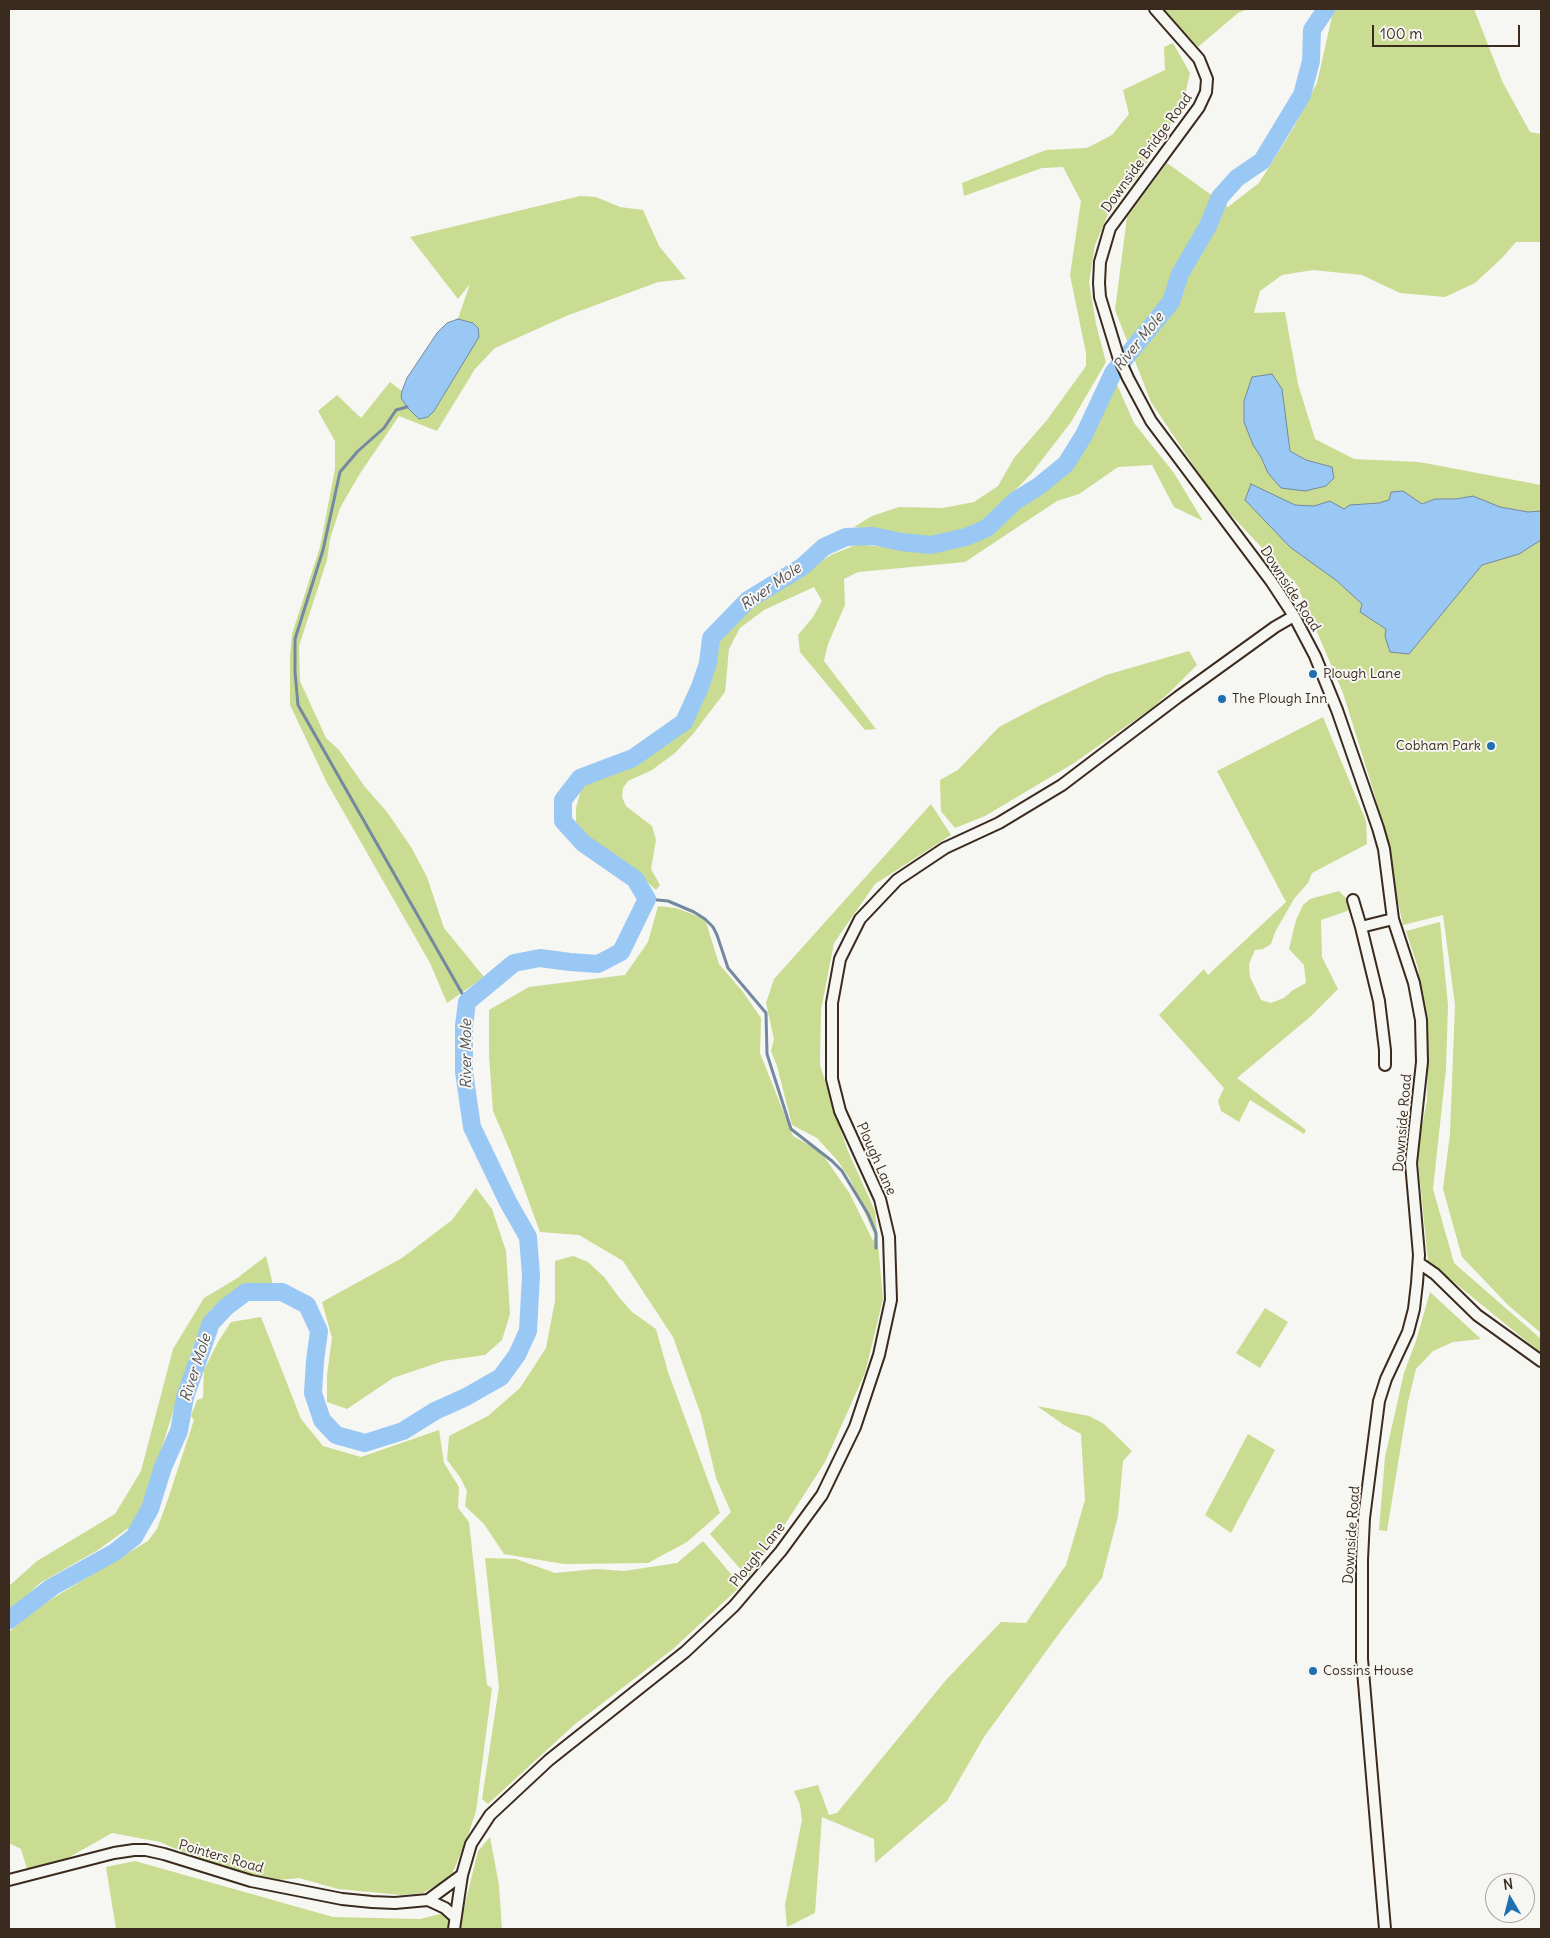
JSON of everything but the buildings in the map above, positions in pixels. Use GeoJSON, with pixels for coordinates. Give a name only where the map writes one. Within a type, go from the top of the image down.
{"type":"FeatureCollection","features":[{"type":"Feature","properties":{"kind":"street","name":"Downside Bridge Road"},"geometry":{"type":"LineString","coordinates":[[1144,411],[1122,363],[1105,316],[1100,297],[1099,272],[1102,252],[1110,228],[1204,99],[1208,86],[1206,73],[1199,59],[1155,9]]}},
{"type":"Feature","properties":{"kind":"street","name":"Downside Road"},"geometry":{"type":"LineString","coordinates":[[1144,411],[1159,434],[1271,581],[1294,616],[1327,682],[1384,849],[1393,919],[1414,983],[1421,1020],[1422,1062],[1411,1163],[1419,1263],[1412,1321],[1386,1379],[1379,1401],[1364,1526],[1361,1603],[1362,1659],[1385,1929]]}},
{"type":"Feature","properties":{"kind":"street","name":"Plough Lane"},"geometry":{"type":"LineString","coordinates":[[454,1929],[462,1875],[471,1844],[490,1815],[548,1760],[685,1652],[734,1606],[781,1551],[822,1495],[855,1427],[879,1355],[891,1300],[889,1237],[880,1199],[840,1111],[832,1079],[832,1003],[840,959],[860,919],[897,880],[945,848],[999,823],[1062,785],[1178,697],[1275,627],[1294,616]]}},
{"type":"Feature","properties":{"kind":"street"},"geometry":{"type":"LineString","coordinates":[[1353,900],[1378,1001],[1385,1050],[1385,1065]]}},
{"type":"Feature","properties":{"kind":"street"},"geometry":{"type":"LineString","coordinates":[[1361,927],[1393,919]]}},
{"type":"Feature","properties":{"kind":"street"},"geometry":{"type":"LineString","coordinates":[[1419,1263],[1432,1271],[1477,1315],[1541,1361]]}},
{"type":"Feature","properties":{"kind":"street","name":"Pointers Road"},"geometry":{"type":"LineString","coordinates":[[9,1880],[114,1854],[146,1850],[251,1881],[342,1899],[395,1903],[428,1900]]}},
{"type":"Feature","properties":{"kind":"street"},"geometry":{"type":"LineString","coordinates":[[455,1917],[445,1908],[428,1900],[462,1875]]}},
{"type":"Feature","properties":{"kind":"green space"},"geometry":{"type":"Polygon","coordinates":[[[1163,9],[1247,9],[1238,13],[1198,47],[1163,9]]]}},
{"type":"Feature","properties":{"kind":"green space"},"geometry":{"type":"Polygon","coordinates":[[[1337,9],[1474,9],[1503,83],[1530,132],[1541,134],[1541,242],[1516,242],[1475,283],[1445,297],[1400,293],[1362,275],[1313,270],[1282,275],[1260,291],[1254,313],[1285,312],[1298,384],[1315,439],[1354,459],[1419,462],[1541,485],[1541,1333],[1508,1305],[1462,1257],[1443,1189],[1450,1134],[1455,1005],[1443,915],[1403,925],[1375,796],[1343,693],[1297,585],[1216,499],[1151,402],[1115,310],[1127,217],[1167,163],[1228,207],[1259,183],[1294,127],[1317,83],[1333,12],[1337,9]]]}},
{"type":"Feature","properties":{"kind":"green space"},"geometry":{"type":"Polygon","coordinates":[[[1173,43],[1190,73],[1183,104],[1139,175],[1108,214],[1095,245],[1089,282],[1096,324],[1106,362],[1071,422],[1031,474],[981,525],[952,537],[928,541],[854,527],[872,516],[899,507],[943,508],[974,502],[998,486],[1014,458],[1047,420],[1086,366],[1086,353],[1070,275],[1081,201],[1063,167],[1042,168],[964,196],[962,183],[1046,150],[1087,148],[1112,135],[1129,114],[1123,90],[1165,70],[1164,47],[1173,43]]]}},
{"type":"Feature","properties":{"kind":"green space"},"geometry":{"type":"Polygon","coordinates":[[[580,196],[596,197],[620,207],[643,210],[659,246],[686,279],[658,282],[566,316],[495,348],[475,369],[437,431],[399,416],[359,475],[340,508],[330,539],[327,560],[299,646],[300,681],[326,738],[339,750],[365,787],[387,812],[411,847],[427,877],[444,928],[484,977],[447,1003],[430,963],[327,783],[290,705],[292,634],[320,547],[335,469],[335,441],[318,411],[337,395],[361,418],[390,382],[402,391],[402,398],[407,407],[419,419],[428,417],[440,402],[458,370],[473,323],[458,319],[470,284],[458,299],[410,237],[580,196]]]}},
{"type":"Feature","properties":{"kind":"green space"},"geometry":{"type":"Polygon","coordinates":[[[1115,380],[1134,423],[1174,473],[1203,521],[1174,507],[1152,465],[1118,467],[1079,494],[1057,501],[965,562],[858,572],[844,579],[845,605],[828,644],[824,661],[876,729],[865,730],[800,652],[798,635],[813,617],[822,601],[814,587],[764,610],[740,628],[729,649],[725,692],[693,734],[675,753],[652,770],[628,781],[623,788],[622,797],[626,806],[652,826],[656,840],[651,869],[660,885],[656,890],[627,864],[576,826],[576,808],[582,786],[683,732],[704,693],[715,643],[733,623],[764,599],[831,555],[858,544],[916,551],[954,545],[989,533],[1015,508],[1073,465],[1100,422],[1115,380]]]}},
{"type":"Feature","properties":{"kind":"green space"},"geometry":{"type":"Polygon","coordinates":[[[1189,651],[1197,665],[1169,693],[1152,708],[1074,763],[985,816],[955,828],[941,811],[940,780],[958,770],[999,727],[1106,675],[1189,651]]]}},
{"type":"Feature","properties":{"kind":"green space"},"geometry":{"type":"Polygon","coordinates":[[[1323,717],[1366,821],[1367,844],[1312,873],[1308,883],[1294,899],[1275,932],[1271,944],[1263,949],[1255,950],[1249,964],[1250,977],[1261,1000],[1271,1003],[1284,998],[1293,990],[1306,983],[1304,965],[1289,949],[1296,920],[1303,905],[1310,899],[1339,891],[1349,901],[1350,910],[1321,920],[1322,957],[1338,989],[1310,1017],[1237,1078],[1306,1130],[1304,1134],[1250,1100],[1239,1122],[1221,1111],[1218,1101],[1224,1088],[1159,1015],[1204,969],[1208,975],[1286,902],[1217,771],[1323,717]]]}},
{"type":"Feature","properties":{"kind":"green space"},"geometry":{"type":"Polygon","coordinates":[[[931,804],[951,835],[875,884],[834,943],[821,1010],[820,1065],[847,1149],[875,1211],[883,1299],[865,1373],[825,1462],[748,1578],[710,1534],[731,1512],[716,1478],[701,1415],[673,1337],[623,1261],[579,1235],[540,1232],[511,1153],[493,1111],[489,1055],[489,1010],[529,987],[625,975],[648,942],[658,906],[676,908],[705,919],[719,964],[743,992],[761,1018],[760,1053],[793,1136],[820,1151],[850,1194],[873,1241],[875,1236],[850,1179],[837,1160],[817,1138],[792,1125],[777,1066],[771,1051],[774,1039],[766,1003],[774,979],[931,804]]]}},
{"type":"Feature","properties":{"kind":"green space"},"geometry":{"type":"Polygon","coordinates":[[[1440,922],[1448,1005],[1446,1069],[1433,1189],[1454,1263],[1541,1339],[1541,1353],[1428,1261],[1417,1151],[1427,1101],[1428,1040],[1418,968],[1406,931],[1440,922]]]}},
{"type":"Feature","properties":{"kind":"green space"},"geometry":{"type":"Polygon","coordinates":[[[476,1188],[492,1209],[506,1251],[510,1314],[502,1340],[485,1355],[443,1361],[393,1378],[347,1409],[327,1402],[327,1375],[332,1338],[322,1302],[402,1258],[452,1220],[476,1188]]]}},
{"type":"Feature","properties":{"kind":"green space"},"geometry":{"type":"Polygon","coordinates":[[[266,1256],[273,1285],[247,1285],[211,1309],[193,1346],[146,1500],[131,1526],[98,1550],[40,1583],[9,1612],[9,1586],[37,1561],[115,1514],[141,1471],[173,1349],[204,1298],[236,1279],[266,1256]]]}},
{"type":"Feature","properties":{"kind":"green space"},"geometry":{"type":"Polygon","coordinates":[[[573,1256],[588,1262],[604,1277],[632,1312],[656,1329],[668,1372],[720,1513],[687,1542],[648,1563],[564,1564],[504,1554],[484,1524],[465,1506],[467,1491],[460,1477],[447,1460],[449,1436],[488,1416],[520,1388],[546,1348],[555,1301],[555,1261],[573,1256]]]}},
{"type":"Feature","properties":{"kind":"green space"},"geometry":{"type":"Polygon","coordinates":[[[1430,1292],[1481,1339],[1453,1342],[1433,1351],[1416,1369],[1408,1402],[1387,1531],[1379,1530],[1385,1457],[1404,1373],[1416,1341],[1430,1292]]]}},
{"type":"Feature","properties":{"kind":"green space"},"geometry":{"type":"Polygon","coordinates":[[[1265,1308],[1288,1322],[1260,1368],[1236,1353],[1265,1308]]]}},
{"type":"Feature","properties":{"kind":"green space"},"geometry":{"type":"Polygon","coordinates":[[[261,1317],[301,1419],[323,1446],[361,1457],[439,1430],[444,1463],[459,1487],[458,1508],[469,1522],[487,1685],[492,1688],[476,1811],[467,1839],[452,1874],[423,1893],[401,1895],[338,1889],[299,1878],[279,1880],[222,1869],[160,1842],[112,1833],[66,1859],[27,1869],[21,1849],[9,1843],[9,1632],[40,1606],[148,1541],[157,1529],[168,1499],[194,1420],[191,1416],[197,1400],[203,1398],[204,1370],[218,1342],[231,1322],[261,1317]]]}},
{"type":"Feature","properties":{"kind":"green space"},"geometry":{"type":"Polygon","coordinates":[[[1037,1406],[1089,1416],[1104,1424],[1132,1451],[1123,1461],[1118,1516],[1102,1578],[1063,1628],[984,1737],[947,1801],[875,1863],[874,1839],[822,1817],[815,1913],[787,1927],[785,1905],[802,1820],[800,1805],[794,1791],[818,1785],[829,1815],[837,1813],[946,1680],[1001,1622],[1026,1623],[1066,1565],[1085,1500],[1081,1434],[1064,1425],[1037,1406]]]}},
{"type":"Feature","properties":{"kind":"green space"},"geometry":{"type":"Polygon","coordinates":[[[1248,1434],[1275,1450],[1231,1533],[1205,1515],[1248,1434]]]}},
{"type":"Feature","properties":{"kind":"green space"},"geometry":{"type":"Polygon","coordinates":[[[703,1541],[741,1586],[673,1649],[574,1725],[488,1804],[482,1799],[499,1687],[485,1558],[516,1559],[555,1573],[596,1569],[624,1571],[677,1563],[703,1541]]]}},
{"type":"Feature","properties":{"kind":"green space"},"geometry":{"type":"Polygon","coordinates":[[[490,1837],[499,1885],[502,1929],[116,1929],[106,1867],[135,1861],[333,1917],[420,1919],[464,1908],[478,1851],[490,1837]]]}},
{"type":"Feature","properties":{"kind":"water"},"geometry":{"type":"Polygon","coordinates":[[[458,319],[473,323],[478,328],[479,337],[434,411],[428,417],[419,419],[401,398],[407,378],[437,333],[447,323],[458,319]]]}},
{"type":"Feature","properties":{"kind":"water"},"geometry":{"type":"Polygon","coordinates":[[[1272,374],[1282,389],[1290,451],[1306,460],[1332,467],[1334,478],[1326,486],[1305,491],[1281,488],[1268,473],[1253,445],[1244,422],[1244,401],[1252,377],[1272,374]]]}},
{"type":"Feature","properties":{"kind":"water"},"geometry":{"type":"Polygon","coordinates":[[[1251,484],[1295,505],[1314,506],[1330,501],[1344,509],[1350,505],[1379,503],[1389,500],[1391,492],[1403,491],[1422,504],[1435,499],[1456,499],[1473,496],[1500,507],[1528,512],[1541,511],[1541,540],[1519,554],[1482,565],[1409,654],[1390,652],[1385,636],[1386,629],[1360,612],[1362,604],[1337,581],[1290,547],[1245,500],[1251,484]]]}},
{"type":"Feature","properties":{"kind":"waterway","name":"River Mole"},"geometry":{"type":"LineString","coordinates":[[9,1620],[52,1587],[115,1552],[134,1537],[150,1509],[163,1467],[179,1431],[185,1397],[211,1323],[226,1307],[246,1292],[282,1292],[307,1305],[319,1331],[313,1393],[322,1420],[336,1435],[365,1443],[403,1431],[435,1411],[466,1397],[501,1377],[517,1355],[528,1331],[531,1275],[528,1237],[508,1202],[472,1127],[464,1072],[464,1026],[467,1002],[514,963],[540,958],[598,964],[621,952],[647,899],[635,879],[583,843],[563,821],[563,800],[580,778],[633,758],[684,722],[700,687],[708,663],[711,638],[748,600],[802,567],[824,547],[846,537],[873,536],[901,542],[931,545],[966,537],[987,528],[1015,501],[1039,486],[1066,464],[1084,435],[1113,373],[1171,302],[1180,274],[1208,226],[1220,197],[1237,178],[1262,161],[1302,95],[1311,61],[1312,30],[1326,9]]}},
{"type":"Feature","properties":{"kind":"waterway"},"geometry":{"type":"LineString","coordinates":[[407,407],[396,410],[384,428],[358,451],[340,472],[323,550],[295,639],[298,705],[467,1002]]}},
{"type":"Feature","properties":{"kind":"waterway"},"geometry":{"type":"LineString","coordinates":[[647,899],[668,901],[694,912],[713,927],[728,968],[766,1013],[767,1054],[791,1129],[842,1171],[868,1214],[876,1233],[876,1248]]}},
{"type":"Feature","properties":{"kind":"place","name":"Plough Lane"},"geometry":{"type":"Point","coordinates":[1313,674]}},
{"type":"Feature","properties":{"kind":"place","name":"The Plough Inn"},"geometry":{"type":"Point","coordinates":[1222,699]}},
{"type":"Feature","properties":{"kind":"place","name":"Cobham Park"},"geometry":{"type":"Point","coordinates":[1491,746]}},
{"type":"Feature","properties":{"kind":"place","name":"Cossins House"},"geometry":{"type":"Point","coordinates":[1313,1671]}}]}
